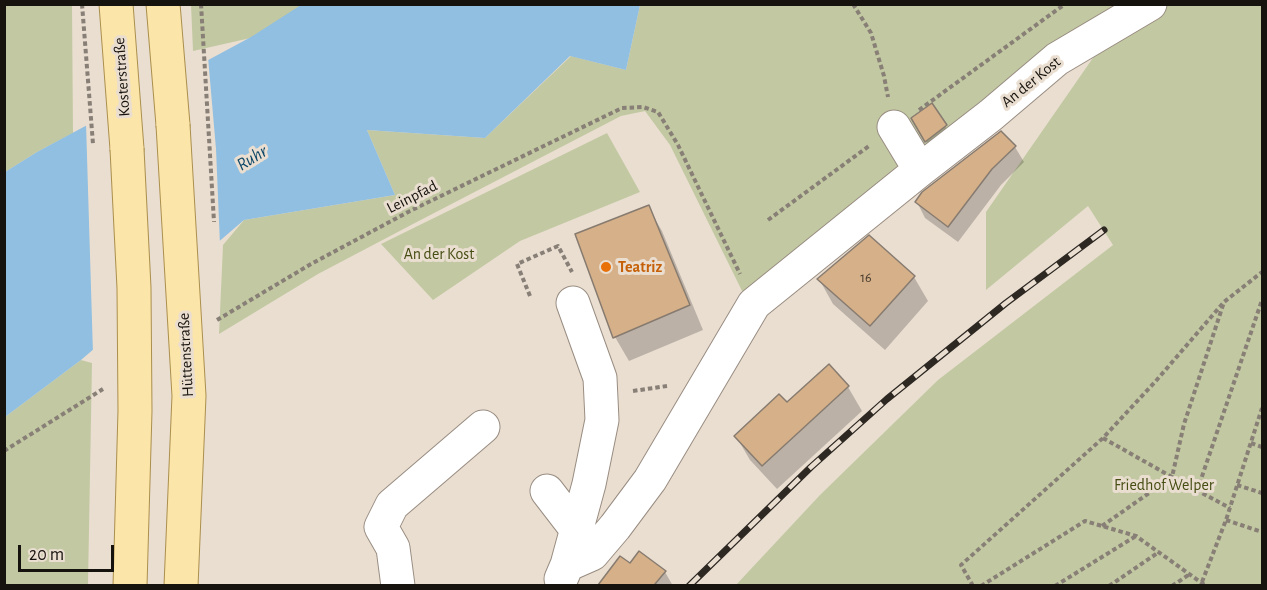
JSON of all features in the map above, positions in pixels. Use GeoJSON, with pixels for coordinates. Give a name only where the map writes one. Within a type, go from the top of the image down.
{"type":"FeatureCollection","features":[{"type":"Feature","properties":{"kind":"main road","name":"Kosterstraße"},"geometry":{"type":"LineString","coordinates":[[116,4],[127,149],[134,288],[135,411],[130,585]]}},
{"type":"Feature","properties":{"kind":"main road","name":"Hüttenstraße"},"geometry":{"type":"LineString","coordinates":[[162,4],[173,125],[189,396],[181,585]]}},
{"type":"Feature","properties":{"kind":"street","name":"An der Kost"},"geometry":{"type":"LineString","coordinates":[[563,575],[592,554],[615,528],[650,480],[754,304],[991,115],[1057,59],[1150,4]]}},
{"type":"Feature","properties":{"kind":"street"},"geometry":{"type":"LineString","coordinates":[[894,128],[920,170]]}},
{"type":"Feature","properties":{"kind":"street","name":"An der Kost"},"geometry":{"type":"LineString","coordinates":[[563,575],[589,484],[602,420],[600,378],[573,303]]}},
{"type":"Feature","properties":{"kind":"street"},"geometry":{"type":"LineString","coordinates":[[398,585],[393,548],[381,527],[392,505],[483,427]]}},
{"type":"Feature","properties":{"kind":"street"},"geometry":{"type":"LineString","coordinates":[[547,491],[577,530]]}},
{"type":"Feature","properties":{"kind":"path"},"geometry":{"type":"LineString","coordinates":[[82,4],[93,150]]}},
{"type":"Feature","properties":{"kind":"path"},"geometry":{"type":"LineString","coordinates":[[853,4],[871,33],[884,76],[894,128]]}},
{"type":"Feature","properties":{"kind":"path","name":"Leinpfad"},"geometry":{"type":"LineString","coordinates":[[207,326],[311,264],[410,211],[622,108],[643,107],[658,112],[678,145],[754,304]]}},
{"type":"Feature","properties":{"kind":"path"},"geometry":{"type":"LineString","coordinates":[[530,296],[517,264],[558,246],[574,276],[573,303]]}},
{"type":"Feature","properties":{"kind":"path"},"geometry":{"type":"LineString","coordinates":[[973,585],[962,565],[1103,438],[1224,302],[1263,272]]}},
{"type":"Feature","properties":{"kind":"path"},"geometry":{"type":"LineString","coordinates":[[1197,490],[1263,300]]}},
{"type":"Feature","properties":{"kind":"path"},"geometry":{"type":"LineString","coordinates":[[1102,526],[1172,477],[1184,424],[1224,302]]}},
{"type":"Feature","properties":{"kind":"path"},"geometry":{"type":"LineString","coordinates":[[101,381],[101,392]]}},
{"type":"Feature","properties":{"kind":"path"},"geometry":{"type":"LineString","coordinates":[[4,451],[108,386]]}},
{"type":"Feature","properties":{"kind":"path"},"geometry":{"type":"LineString","coordinates":[[1202,582],[1226,520],[1263,408]]}},
{"type":"Feature","properties":{"kind":"path"},"geometry":{"type":"LineString","coordinates":[[1103,438],[1230,508]]}},
{"type":"Feature","properties":{"kind":"path"},"geometry":{"type":"LineString","coordinates":[[1251,443],[1263,447]]}},
{"type":"Feature","properties":{"kind":"path"},"geometry":{"type":"LineString","coordinates":[[1237,485],[1263,493]]}},
{"type":"Feature","properties":{"kind":"path"},"geometry":{"type":"LineString","coordinates":[[1226,520],[1263,532]]}},
{"type":"Feature","properties":{"kind":"path"},"geometry":{"type":"LineString","coordinates":[[981,585],[1084,521],[1136,536],[1206,585]]}},
{"type":"Feature","properties":{"kind":"path"},"geometry":{"type":"LineString","coordinates":[[1055,585],[1136,536]]}},
{"type":"Feature","properties":{"kind":"path"},"geometry":{"type":"LineString","coordinates":[[1109,585],[1159,552]]}},
{"type":"Feature","properties":{"kind":"path"},"geometry":{"type":"LineString","coordinates":[[1172,585],[1190,574]]}},
{"type":"Feature","properties":{"kind":"green space"},"geometry":{"type":"Polygon","coordinates":[[[5,5],[72,5],[73,133],[5,172],[5,5]]]}},
{"type":"Feature","properties":{"kind":"green space"},"geometry":{"type":"Polygon","coordinates":[[[191,5],[302,5],[255,37],[193,51],[191,5]]]}},
{"type":"Feature","properties":{"kind":"green space"},"geometry":{"type":"Polygon","coordinates":[[[640,5],[1144,5],[747,301],[670,145],[645,111],[621,116],[413,224],[318,274],[219,334],[223,245],[244,220],[395,195],[367,130],[485,138],[571,56],[626,70],[640,5]]]}},
{"type":"Feature","properties":{"kind":"green space","name":"Friedhof Welper"},"geometry":{"type":"Polygon","coordinates":[[[1154,5],[1262,5],[1262,585],[735,586],[820,495],[938,380],[1113,245],[1088,206],[986,290],[986,212],[1113,29],[1154,5]]]}},
{"type":"Feature","properties":{"kind":"green space","name":"An der Kost"},"geometry":{"type":"Polygon","coordinates":[[[607,133],[640,192],[520,241],[433,300],[381,244],[607,133]]]}},
{"type":"Feature","properties":{"kind":"green space"},"geometry":{"type":"Polygon","coordinates":[[[81,360],[92,363],[88,585],[5,586],[5,417],[81,360]]]}},
{"type":"Feature","properties":{"kind":"water","name":"Ruhr"},"geometry":{"type":"Polygon","coordinates":[[[301,5],[640,5],[626,70],[570,56],[485,138],[367,130],[395,195],[244,220],[81,360],[5,417],[5,172],[37,152],[251,37],[301,5]]]}},
{"type":"Feature","properties":{"kind":"pier"},"geometry":{"type":"Polygon","coordinates":[[[208,57],[216,149],[220,245],[93,354],[86,123],[208,57]]]}},
{"type":"Feature","properties":{"kind":"building"},"geometry":{"type":"Polygon","coordinates":[[[932,103],[947,125],[925,142],[911,118],[932,103]]]}},
{"type":"Feature","properties":{"kind":"building"},"geometry":{"type":"Polygon","coordinates":[[[1001,131],[1016,146],[992,169],[948,227],[915,202],[922,192],[1001,131]]]}},
{"type":"Feature","properties":{"kind":"building"},"geometry":{"type":"Polygon","coordinates":[[[649,205],[690,305],[613,338],[575,234],[649,205]]]}},
{"type":"Feature","properties":{"kind":"building"},"geometry":{"type":"Polygon","coordinates":[[[869,235],[915,276],[870,326],[817,279],[869,235]]]}},
{"type":"Feature","properties":{"kind":"building"},"geometry":{"type":"Polygon","coordinates":[[[829,364],[849,386],[762,466],[734,436],[779,394],[787,402],[829,364]]]}},
{"type":"Feature","properties":{"kind":"building"},"geometry":{"type":"Polygon","coordinates":[[[639,551],[666,571],[655,584],[657,585],[598,585],[620,556],[630,563],[639,551]]]}},
{"type":"Feature","properties":{"kind":"railway"},"geometry":{"type":"LineString","coordinates":[[689,586],[811,467],[887,399],[1006,303],[1104,230]]}},
{"type":"Feature","properties":{"kind":"place","name":"Teatriz"},"geometry":{"type":"Point","coordinates":[606,267]}}]}
